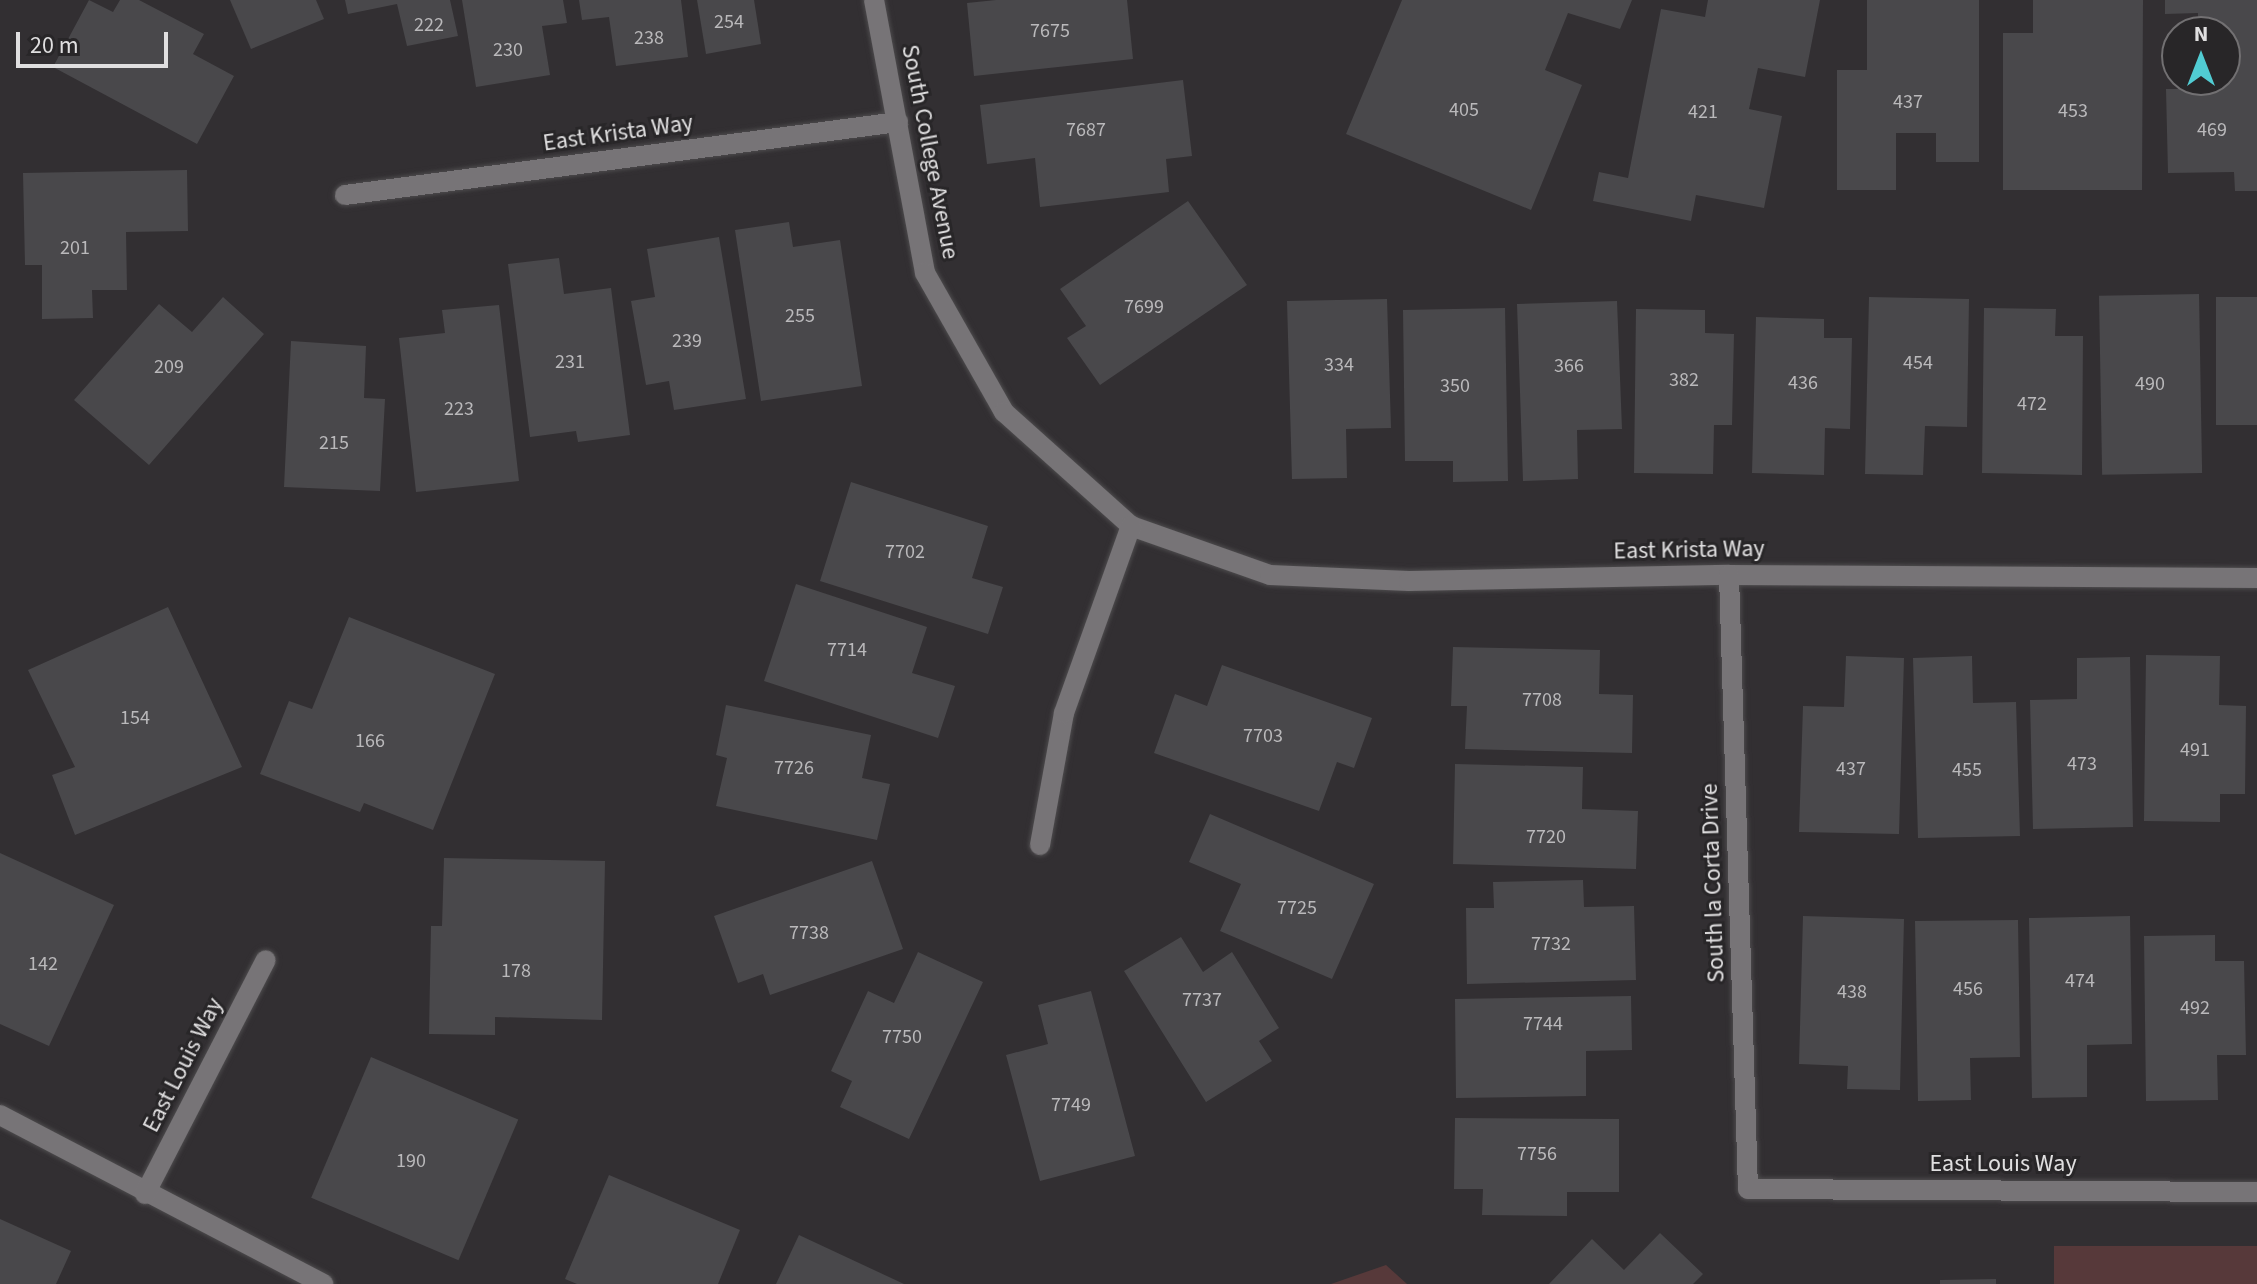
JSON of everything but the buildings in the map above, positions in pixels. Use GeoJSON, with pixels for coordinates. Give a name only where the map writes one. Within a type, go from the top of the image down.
{"type":"FeatureCollection","features":[{"type":"Feature","properties":{"kind":"street","name":"South College Avenue"},"geometry":{"type":"LineString","coordinates":[[874,0],[925,273],[1004,412],[1131,526]]}},
{"type":"Feature","properties":{"kind":"street","name":"East Krista Way"},"geometry":{"type":"LineString","coordinates":[[345,195],[898,122]]}},
{"type":"Feature","properties":{"kind":"street","name":"East Krista Way"},"geometry":{"type":"LineString","coordinates":[[1131,526],[1270,575],[1409,581],[1729,575],[2257,578]]}},
{"type":"Feature","properties":{"kind":"street"},"geometry":{"type":"LineString","coordinates":[[1040,845],[1064,713],[1131,526]]}},
{"type":"Feature","properties":{"kind":"street","name":"South la Corta Drive"},"geometry":{"type":"LineString","coordinates":[[1729,575],[1748,1189]]}},
{"type":"Feature","properties":{"kind":"street","name":"East Louis Way"},"geometry":{"type":"LineString","coordinates":[[145,1194],[266,960]]}},
{"type":"Feature","properties":{"kind":"street"},"geometry":{"type":"LineString","coordinates":[[0,1115],[145,1194],[323,1284]]}},
{"type":"Feature","properties":{"kind":"street","name":"East Louis Way"},"geometry":{"type":"LineString","coordinates":[[1748,1189],[2257,1192]]}},
{"type":"Feature","properties":{"kind":"shaded area"},"geometry":{"type":"Polygon","coordinates":[[[2054,1246],[2257,1246],[2257,1284],[2054,1284],[2054,1246]]]}},
{"type":"Feature","properties":{"kind":"shaded area"},"geometry":{"type":"Polygon","coordinates":[[[1386,1265],[1407,1284],[1331,1284],[1386,1265]]]}}]}
